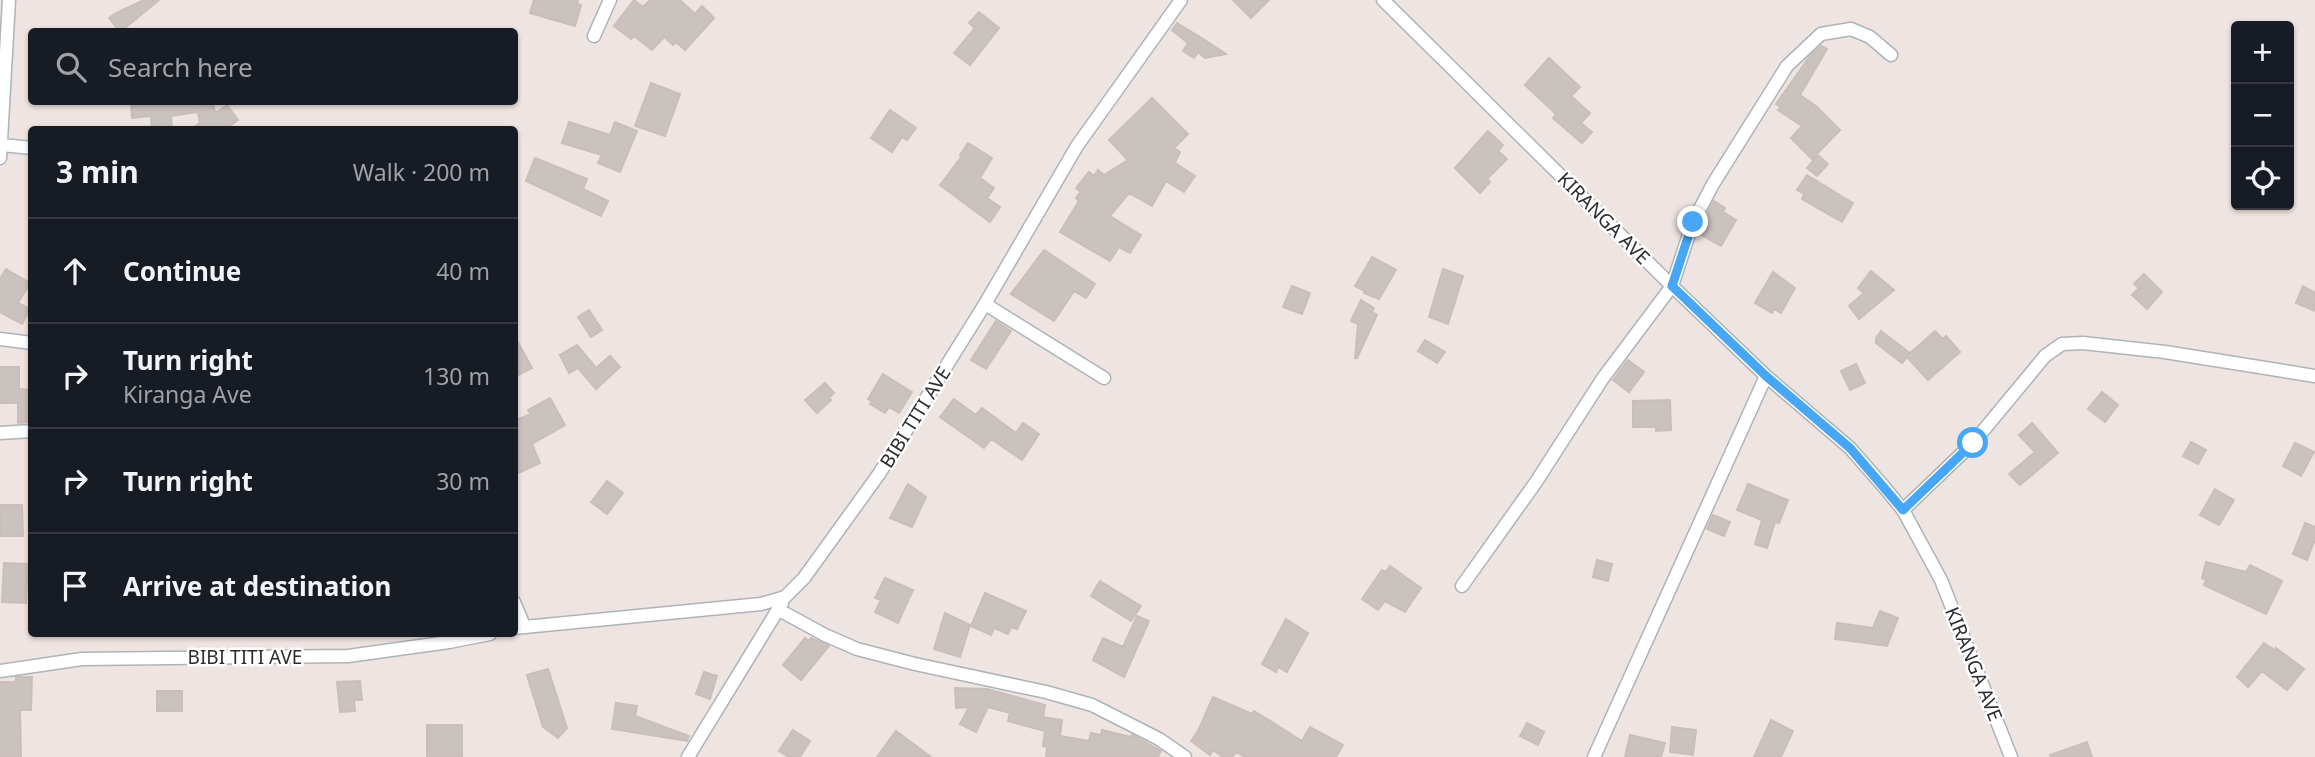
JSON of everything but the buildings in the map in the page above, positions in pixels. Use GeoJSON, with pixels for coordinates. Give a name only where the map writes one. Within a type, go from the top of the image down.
{"type":"FeatureCollection","features":[{"type":"Feature","properties":{"kind":"street"},"geometry":{"type":"LineString","coordinates":[[9,0],[1,152],[28,149]]}},
{"type":"Feature","properties":{"kind":"street"},"geometry":{"type":"LineString","coordinates":[[594,36],[610,0]]}},
{"type":"Feature","properties":{"kind":"street","name":"BIBI TITI AVE"},"geometry":{"type":"LineString","coordinates":[[785,597],[804,578],[879,474],[985,304],[1077,146],[1181,0]]}},
{"type":"Feature","properties":{"kind":"street","name":"KIRANGA AVE"},"geometry":{"type":"LineString","coordinates":[[1383,0],[1672,286],[1766,376],[1850,448],[1903,510],[1941,580],[2011,757]]}},
{"type":"Feature","properties":{"kind":"street"},"geometry":{"type":"LineString","coordinates":[[1462,586],[1536,482],[1603,378],[1672,286],[1693,222],[1787,66],[1821,34],[1851,29],[1870,37],[1891,55]]}},
{"type":"Feature","properties":{"kind":"street"},"geometry":{"type":"LineString","coordinates":[[985,304],[1104,378]]}},
{"type":"Feature","properties":{"kind":"street"},"geometry":{"type":"LineString","coordinates":[[0,339],[28,342]]}},
{"type":"Feature","properties":{"kind":"street"},"geometry":{"type":"LineString","coordinates":[[1903,510],[1973,443],[2045,356],[2062,344],[2083,343],[2165,352],[2315,376]]}},
{"type":"Feature","properties":{"kind":"street"},"geometry":{"type":"LineString","coordinates":[[1594,757],[1766,376]]}},
{"type":"Feature","properties":{"kind":"street"},"geometry":{"type":"LineString","coordinates":[[0,433],[28,431]]}},
{"type":"Feature","properties":{"kind":"street"},"geometry":{"type":"LineString","coordinates":[[688,757],[785,597]]}},
{"type":"Feature","properties":{"kind":"street"},"geometry":{"type":"LineString","coordinates":[[519,627],[741,607],[785,597]]}},
{"type":"Feature","properties":{"kind":"street"},"geometry":{"type":"LineString","coordinates":[[779,610],[857,649],[1046,692],[1091,705],[1159,739],[1185,757]]}},
{"type":"Feature","properties":{"kind":"street","name":"BIBI TITI AVE"},"geometry":{"type":"LineString","coordinates":[[0,671],[82,659],[348,656],[475,637]]}},
{"type":"Feature","properties":{"kind":"route"},"geometry":{"type":"LineString","coordinates":[[1693,222],[1672,286],[1766,376],[1850,448],[1903,510],[1973,443]]}}]}
